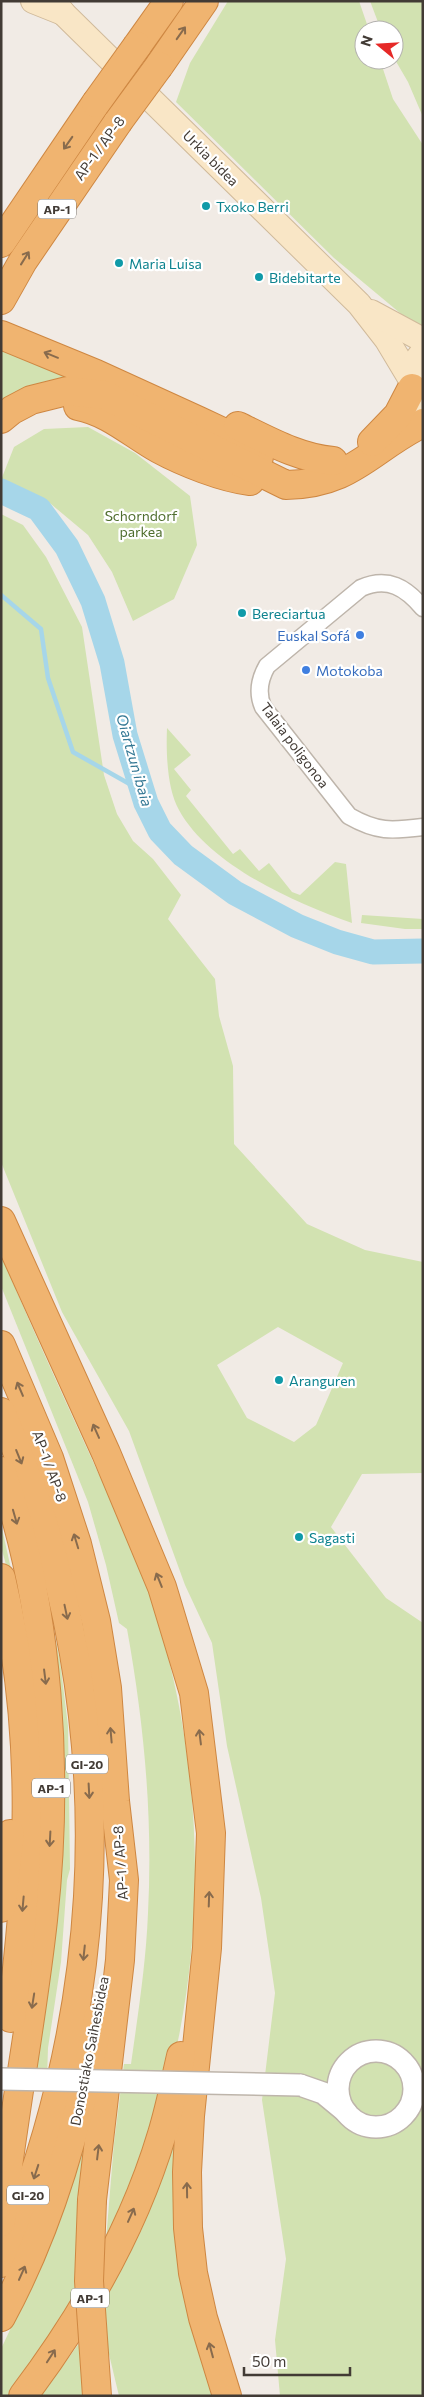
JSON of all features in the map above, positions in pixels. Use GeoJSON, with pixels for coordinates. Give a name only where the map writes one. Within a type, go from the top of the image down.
{"type":"FeatureCollection","features":[{"type":"Feature","properties":{"kind":"highway","name":"AP-1 / AP-8"},"geometry":{"type":"LineString","coordinates":[[1,243],[96,103],[169,1]]}},
{"type":"Feature","properties":{"kind":"highway","name":"AP-1 / AP-8"},"geometry":{"type":"LineString","coordinates":[[1,300],[33,246],[204,1]]}},
{"type":"Feature","properties":{"kind":"highway"},"geometry":{"type":"LineString","coordinates":[[1,335],[96,374],[132,381],[167,392],[299,455],[333,462]]}},
{"type":"Feature","properties":{"kind":"highway"},"geometry":{"type":"LineString","coordinates":[[96,374],[122,395],[286,485]]}},
{"type":"Feature","properties":{"kind":"highway"},"geometry":{"type":"LineString","coordinates":[[7,415],[31,400],[67,391],[122,395],[268,463],[302,469],[333,462],[368,446],[388,427],[415,392]]}},
{"type":"Feature","properties":{"kind":"highway"},"geometry":{"type":"LineString","coordinates":[[7,415],[70,405],[95,409],[161,450],[210,470],[247,481],[286,485],[318,482],[347,472],[423,423]]}},
{"type":"Feature","properties":{"kind":"highway"},"geometry":{"type":"LineString","coordinates":[[1,1220],[106,1453],[154,1569],[194,1693],[211,1833],[207,1948],[190,2116],[186,2184],[188,2228],[193,2273],[203,2318],[227,2396]]}},
{"type":"Feature","properties":{"kind":"highway","name":"AP-1 / AP-8"},"geometry":{"type":"LineString","coordinates":[[1,1345],[49,1458],[77,1544],[96,1621],[107,1688],[115,1801],[124,1880],[120,1960],[92,2200],[89,2282],[97,2396]]}},
{"type":"Feature","properties":{"kind":"highway","name":"Donostiako Saihesbidea"},"geometry":{"type":"LineString","coordinates":[[1,1412],[42,1522],[58,1578],[82,1702],[90,1816],[87,1926],[72,2036],[50,2126],[32,2183],[1,2263]]}},
{"type":"Feature","properties":{"kind":"highway","name":"AP-1"},"geometry":{"type":"LineString","coordinates":[[1,1470],[31,1583],[48,1703],[50,1766],[49,1860],[44,1919],[6,2107],[1,2222]]}},
{"type":"Feature","properties":{"kind":"highway"},"geometry":{"type":"LineString","coordinates":[[1,1578],[11,1620],[23,1707],[28,1774],[28,1844],[6,2107]]}},
{"type":"Feature","properties":{"kind":"highway"},"geometry":{"type":"LineString","coordinates":[[1,1651],[9,1708],[12,1773],[10,1846],[1,1908]]}},
{"type":"Feature","properties":{"kind":"highway","name":"Donostiako Saihesbidea"},"geometry":{"type":"LineString","coordinates":[[1,2318],[31,2251],[54,2192],[85,2088],[104,1984],[115,1855],[115,1801]]}},
{"type":"Feature","properties":{"kind":"highway"},"geometry":{"type":"LineString","coordinates":[[23,2396],[56,2350],[98,2281],[143,2187],[162,2134],[207,1948]]}},
{"type":"Feature","properties":{"kind":"main road","name":"Urkia bidea"},"geometry":{"type":"LineString","coordinates":[[33,1],[58,7],[359,304],[387,340],[415,392]]}},
{"type":"Feature","properties":{"kind":"main road","name":"Urkia bidea"},"geometry":{"type":"LineString","coordinates":[[359,304],[395,327],[423,340]]}},
{"type":"Feature","properties":{"kind":"main road"},"geometry":{"type":"LineString","coordinates":[[415,392],[415,363],[423,352]]}},
{"type":"Feature","properties":{"kind":"street","name":"Talaia poligonoa"},"geometry":{"type":"LineString","coordinates":[[423,608],[410,593],[399,586],[388,583],[371,584],[361,588],[268,666],[260,681],[259,697],[263,707],[349,816],[367,826],[384,831],[423,827]]}},
{"type":"Feature","properties":{"kind":"street"},"geometry":{"type":"LineString","coordinates":[[346,2112],[338,2091],[339,2079],[344,2069],[352,2060],[362,2054],[379,2051],[396,2056],[405,2064],[417,2080],[411,2102],[402,2115]]}},
{"type":"Feature","properties":{"kind":"street"},"geometry":{"type":"LineString","coordinates":[[1,2079],[300,2085],[325,2078],[344,2069]]}},
{"type":"Feature","properties":{"kind":"street"},"geometry":{"type":"LineString","coordinates":[[300,2085],[323,2093],[360,2123],[377,2126],[388,2124],[402,2115],[423,2108]]}},
{"type":"Feature","properties":{"kind":"green space"},"geometry":{"type":"Polygon","coordinates":[[[228,1],[359,1],[366,20],[354,20],[354,70],[383,70],[393,99],[423,145],[423,326],[406,318],[334,258],[176,102],[190,63],[228,1]]]}},
{"type":"Feature","properties":{"kind":"green space"},"geometry":{"type":"Polygon","coordinates":[[[370,1],[423,1],[423,117],[401,70],[404,70],[404,20],[377,20],[370,1]]]}},
{"type":"Feature","properties":{"kind":"green space"},"geometry":{"type":"Polygon","coordinates":[[[1,343],[94,382],[1,407],[1,343]]]}},
{"type":"Feature","properties":{"kind":"green space","name":"Schorndorf parkea"},"geometry":{"type":"Polygon","coordinates":[[[88,427],[135,453],[190,496],[197,545],[174,599],[133,621],[112,572],[88,535],[45,499],[1,480],[14,447],[44,429],[88,427]]]}},
{"type":"Feature","properties":{"kind":"green space"},"geometry":{"type":"Polygon","coordinates":[[[1,514],[23,525],[46,557],[82,627],[104,775],[117,814],[133,841],[153,859],[181,895],[168,919],[215,979],[219,1016],[233,1066],[234,1144],[307,1224],[365,1250],[423,1262],[423,1473],[362,1474],[331,1527],[386,1598],[423,1623],[423,2396],[280,2396],[275,2340],[286,2259],[262,2100],[275,1993],[261,1898],[227,1746],[212,1643],[185,1585],[129,1431],[62,1312],[1,1162],[1,514]],[[278,1327],[217,1365],[247,1418],[294,1442],[316,1425],[343,1363],[278,1327]]]}},
{"type":"Feature","properties":{"kind":"green space"},"geometry":{"type":"Polygon","coordinates":[[[167,728],[191,755],[174,769],[191,790],[186,796],[233,854],[240,849],[259,871],[269,863],[292,892],[300,895],[335,862],[346,864],[352,923],[305,905],[255,880],[232,865],[193,830],[179,810],[172,792],[167,759],[167,728]]]}},
{"type":"Feature","properties":{"kind":"green space"},"geometry":{"type":"Polygon","coordinates":[[[362,915],[423,919],[423,929],[405,929],[361,923],[362,915]]]}},
{"type":"Feature","properties":{"kind":"green space"},"geometry":{"type":"Polygon","coordinates":[[[1,1254],[35,1334],[122,1522],[136,1557],[159,1625],[177,1695],[189,1767],[194,1839],[194,1912],[188,1984],[175,2055],[156,2125],[139,2173],[105,2252],[114,2143],[124,2064],[131,2064],[147,1932],[149,1841],[146,1770],[127,1629],[119,1623],[106,1565],[88,1502],[1,1286],[1,1254]]]}},
{"type":"Feature","properties":{"kind":"green space"},"geometry":{"type":"Polygon","coordinates":[[[1,1524],[25,1632],[1,1547],[1,1524]]]}},
{"type":"Feature","properties":{"kind":"green space"},"geometry":{"type":"Polygon","coordinates":[[[46,1594],[60,1661],[68,1726],[70,1869],[67,1880],[61,1962],[48,2048],[47,2078],[31,2076],[46,1594]]]}},
{"type":"Feature","properties":{"kind":"green space"},"geometry":{"type":"Polygon","coordinates":[[[86,2126],[81,2300],[14,2396],[1,2396],[1,2349],[39,2268],[86,2126]]]}},
{"type":"Feature","properties":{"kind":"green space"},"geometry":{"type":"Polygon","coordinates":[[[179,2129],[216,2396],[119,2396],[108,2350],[105,2299],[141,2231],[179,2129]]]}},
{"type":"Feature","properties":{"kind":"green space"},"geometry":{"type":"Polygon","coordinates":[[[80,2342],[84,2396],[41,2396],[80,2342]]]}},
{"type":"Feature","properties":{"kind":"waterway","name":"Oiartzun ibaia"},"geometry":{"type":"LineString","coordinates":[[1,491],[39,509],[67,547],[93,601],[112,663],[125,735],[146,803],[160,831],[183,855],[235,893],[297,926],[337,942],[373,952],[423,951]]}},
{"type":"Feature","properties":{"kind":"waterway"},"geometry":{"type":"LineString","coordinates":[[1,595],[41,629],[48,678],[73,752],[142,791]]}},
{"type":"Feature","properties":{"kind":"place","name":"Txoko Berri"},"geometry":{"type":"Point","coordinates":[206,206]}},
{"type":"Feature","properties":{"kind":"place","name":"Maria Luisa"},"geometry":{"type":"Point","coordinates":[119,263]}},
{"type":"Feature","properties":{"kind":"place","name":"Bidebitarte"},"geometry":{"type":"Point","coordinates":[259,277]}},
{"type":"Feature","properties":{"kind":"place","name":"Bereciartua"},"geometry":{"type":"Point","coordinates":[242,613]}},
{"type":"Feature","properties":{"kind":"place","name":"Euskal Sofá"},"geometry":{"type":"Point","coordinates":[360,635]}},
{"type":"Feature","properties":{"kind":"place","name":"Motokoba"},"geometry":{"type":"Point","coordinates":[306,670]}},
{"type":"Feature","properties":{"kind":"place","name":"Aranguren"},"geometry":{"type":"Point","coordinates":[279,1380]}},
{"type":"Feature","properties":{"kind":"place","name":"Sagasti"},"geometry":{"type":"Point","coordinates":[299,1537]}}]}
